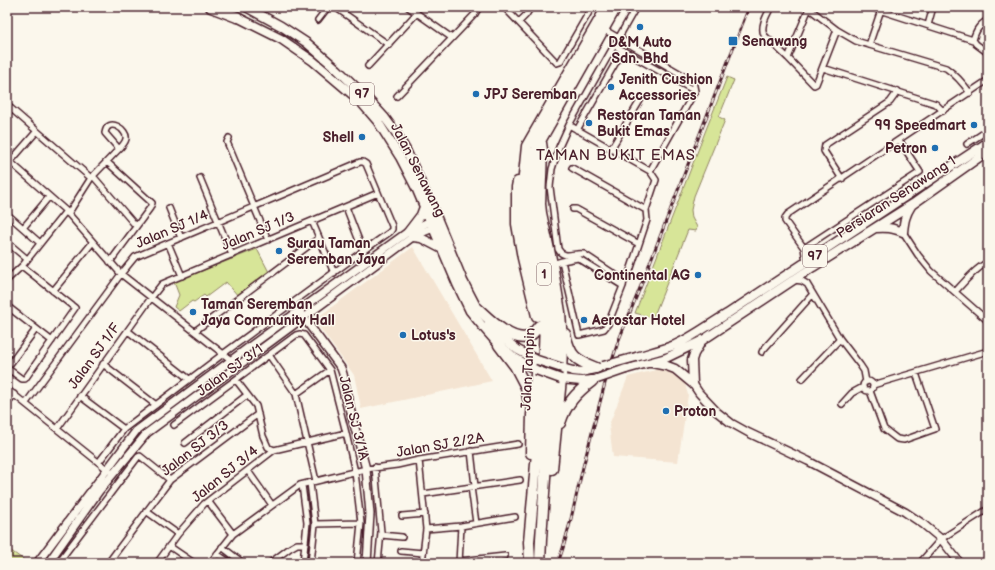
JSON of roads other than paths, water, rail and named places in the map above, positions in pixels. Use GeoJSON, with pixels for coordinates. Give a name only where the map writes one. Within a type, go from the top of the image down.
{"type":"FeatureCollection","features":[{"type":"Feature","properties":{"kind":"highway"},"geometry":{"type":"LineString","coordinates":[[211,7],[236,17]]}},
{"type":"Feature","properties":{"kind":"highway","name":"Jalan Tampin"},"geometry":{"type":"LineString","coordinates":[[530,563],[529,542],[542,397],[545,324],[525,224],[523,184],[527,146],[607,7]]}},
{"type":"Feature","properties":{"kind":"highway","name":"Jalan Tampin"},"geometry":{"type":"LineString","coordinates":[[540,563],[551,387],[553,325],[534,211],[532,176],[534,156],[540,141],[616,7]]}},
{"type":"Feature","properties":{"kind":"highway"},"geometry":{"type":"LineString","coordinates":[[540,141],[542,150],[540,204],[541,213],[557,262],[562,342],[561,373],[550,494],[540,563]]}},
{"type":"Feature","properties":{"kind":"highway"},"geometry":{"type":"LineString","coordinates":[[527,146],[520,164],[517,188],[517,224],[540,334],[532,415],[529,542]]}},
{"type":"Feature","properties":{"kind":"highway"},"geometry":{"type":"LineString","coordinates":[[477,308],[502,330],[520,338],[528,337],[539,326]]}},
{"type":"Feature","properties":{"kind":"highway"},"geometry":{"type":"LineString","coordinates":[[560,312],[567,343],[572,353],[583,364],[599,367]]}},
{"type":"Feature","properties":{"kind":"highway"},"geometry":{"type":"LineString","coordinates":[[500,344],[515,366],[526,388],[532,415]]}},
{"type":"Feature","properties":{"kind":"highway"},"geometry":{"type":"LineString","coordinates":[[555,436],[563,413],[575,394],[594,380]]}},
{"type":"Feature","properties":{"kind":"main road","name":"Jalan Senawang"},"geometry":{"type":"LineString","coordinates":[[246,7],[281,26],[307,43],[337,69],[385,118],[406,150],[435,223],[477,308],[503,338],[518,350],[537,360]]}},
{"type":"Feature","properties":{"kind":"main road","name":"Jalan Senawang"},"geometry":{"type":"LineString","coordinates":[[236,17],[281,40],[314,61],[359,100],[378,122],[413,183],[424,207],[435,223],[442,249],[470,311],[484,328],[515,358],[536,370]]}},
{"type":"Feature","properties":{"kind":"main road","name":"Persiaran Senawang 1"},"geometry":{"type":"LineString","coordinates":[[561,373],[581,381],[594,380],[666,358],[703,340],[792,280],[809,264],[988,142]]}},
{"type":"Feature","properties":{"kind":"main road","name":"Persiaran Senawang 1"},"geometry":{"type":"LineString","coordinates":[[561,373],[582,372],[662,350],[677,344],[809,264],[874,228],[913,204],[988,151]]}},
{"type":"Feature","properties":{"kind":"main road"},"geometry":{"type":"LineString","coordinates":[[874,228],[887,227],[903,232],[904,221],[913,204]]}},
{"type":"Feature","properties":{"kind":"main road"},"geometry":{"type":"LineString","coordinates":[[424,207],[410,235],[421,238],[442,249]]}},
{"type":"Feature","properties":{"kind":"main road"},"geometry":{"type":"LineString","coordinates":[[693,384],[692,360],[703,340]]}},
{"type":"Feature","properties":{"kind":"main road","name":"97"},"geometry":{"type":"LineString","coordinates":[[537,360],[561,373]]}},
{"type":"Feature","properties":{"kind":"main road"},"geometry":{"type":"LineString","coordinates":[[650,363],[675,369],[693,384]]}},
{"type":"Feature","properties":{"kind":"main road","name":"97"},"geometry":{"type":"LineString","coordinates":[[536,370],[561,373]]}},
{"type":"Feature","properties":{"kind":"street"},"geometry":{"type":"LineString","coordinates":[[318,20],[328,7]]}},
{"type":"Feature","properties":{"kind":"street"},"geometry":{"type":"LineString","coordinates":[[335,7],[388,45]]}},
{"type":"Feature","properties":{"kind":"street"},"geometry":{"type":"LineString","coordinates":[[408,7],[452,38]]}},
{"type":"Feature","properties":{"kind":"street"},"geometry":{"type":"LineString","coordinates":[[397,96],[475,14],[479,7]]}},
{"type":"Feature","properties":{"kind":"street"},"geometry":{"type":"LineString","coordinates":[[504,7],[557,63],[560,62],[592,7]]}},
{"type":"Feature","properties":{"kind":"street"},"geometry":{"type":"LineString","coordinates":[[519,22],[531,7]]}},
{"type":"Feature","properties":{"kind":"street"},"geometry":{"type":"LineString","coordinates":[[625,277],[619,276],[584,254],[563,255],[560,253],[558,249],[550,186],[556,154],[569,125],[636,7]]}},
{"type":"Feature","properties":{"kind":"street"},"geometry":{"type":"LineString","coordinates":[[771,7],[763,27],[762,31],[764,35],[814,85],[816,84],[823,68],[837,30]]}},
{"type":"Feature","properties":{"kind":"street"},"geometry":{"type":"LineString","coordinates":[[870,7],[881,10],[890,10],[973,40],[988,53]]}},
{"type":"Feature","properties":{"kind":"street"},"geometry":{"type":"LineString","coordinates":[[928,25],[933,7]]}},
{"type":"Feature","properties":{"kind":"street"},"geometry":{"type":"LineString","coordinates":[[983,7],[988,10]]}},
{"type":"Feature","properties":{"kind":"street"},"geometry":{"type":"LineString","coordinates":[[788,58],[808,8],[837,30],[856,41],[946,68],[961,80],[970,92]]}},
{"type":"Feature","properties":{"kind":"street"},"geometry":{"type":"LineString","coordinates":[[869,45],[881,10]]}},
{"type":"Feature","properties":{"kind":"street"},"geometry":{"type":"LineString","coordinates":[[368,66],[417,13]]}},
{"type":"Feature","properties":{"kind":"street"},"geometry":{"type":"LineString","coordinates":[[973,40],[975,31],[988,20]]}},
{"type":"Feature","properties":{"kind":"street"},"geometry":{"type":"LineString","coordinates":[[603,29],[693,81],[695,91],[650,171]]}},
{"type":"Feature","properties":{"kind":"street"},"geometry":{"type":"LineString","coordinates":[[615,46],[695,91]]}},
{"type":"Feature","properties":{"kind":"street"},"geometry":{"type":"LineString","coordinates":[[578,130],[623,50]]}},
{"type":"Feature","properties":{"kind":"street"},"geometry":{"type":"LineString","coordinates":[[823,68],[936,104],[943,111]]}},
{"type":"Feature","properties":{"kind":"street"},"geometry":{"type":"LineString","coordinates":[[807,284],[809,264],[804,248],[785,221],[788,214],[988,80]]}},
{"type":"Feature","properties":{"kind":"street"},"geometry":{"type":"LineString","coordinates":[[842,179],[824,151],[825,145],[890,102],[898,91]]}},
{"type":"Feature","properties":{"kind":"street"},"geometry":{"type":"LineString","coordinates":[[611,149],[641,100]]}},
{"type":"Feature","properties":{"kind":"street"},"geometry":{"type":"LineString","coordinates":[[7,105],[92,177],[136,226]]}},
{"type":"Feature","properties":{"kind":"street"},"geometry":{"type":"LineString","coordinates":[[7,280],[22,266],[67,213],[92,177],[119,149],[126,139],[125,134],[117,125],[109,126],[105,133],[119,149]]}},
{"type":"Feature","properties":{"kind":"street"},"geometry":{"type":"LineString","coordinates":[[569,125],[650,171],[656,180],[646,210],[648,220],[629,274],[625,277],[623,286],[608,324],[604,329],[579,335],[557,262],[578,258],[623,286]]}},
{"type":"Feature","properties":{"kind":"street"},"geometry":{"type":"LineString","coordinates":[[967,144],[988,130]]}},
{"type":"Feature","properties":{"kind":"street"},"geometry":{"type":"LineString","coordinates":[[37,131],[9,160],[67,213],[121,274],[231,360],[242,363]]}},
{"type":"Feature","properties":{"kind":"street"},"geometry":{"type":"LineString","coordinates":[[229,138],[227,142],[268,240]]}},
{"type":"Feature","properties":{"kind":"street"},"geometry":{"type":"LineString","coordinates":[[804,248],[920,172],[899,140]]}},
{"type":"Feature","properties":{"kind":"street"},"geometry":{"type":"LineString","coordinates":[[107,162],[152,203],[150,208],[110,262]]}},
{"type":"Feature","properties":{"kind":"street","name":"Jalan SJ 1/4"},"geometry":{"type":"LineString","coordinates":[[26,403],[135,257],[360,162],[366,164],[378,193]]}},
{"type":"Feature","properties":{"kind":"street"},"geometry":{"type":"LineString","coordinates":[[572,168],[646,210]]}},
{"type":"Feature","properties":{"kind":"street"},"geometry":{"type":"LineString","coordinates":[[200,178],[232,255]]}},
{"type":"Feature","properties":{"kind":"street"},"geometry":{"type":"LineString","coordinates":[[99,462],[124,429],[189,379],[390,232],[392,226],[378,193]]}},
{"type":"Feature","properties":{"kind":"street","name":"Jalan SJ 1/3"},"geometry":{"type":"LineString","coordinates":[[151,298],[162,284],[378,193]]}},
{"type":"Feature","properties":{"kind":"street"},"geometry":{"type":"LineString","coordinates":[[23,228],[49,197]]}},
{"type":"Feature","properties":{"kind":"street"},"geometry":{"type":"LineString","coordinates":[[346,207],[363,251]]}},
{"type":"Feature","properties":{"kind":"street"},"geometry":{"type":"LineString","coordinates":[[169,208],[181,238]]}},
{"type":"Feature","properties":{"kind":"street"},"geometry":{"type":"LineString","coordinates":[[573,209],[576,209],[639,244]]}},
{"type":"Feature","properties":{"kind":"street"},"geometry":{"type":"LineString","coordinates":[[7,214],[40,243]]}},
{"type":"Feature","properties":{"kind":"street"},"geometry":{"type":"LineString","coordinates":[[312,221],[334,273]]}},
{"type":"Feature","properties":{"kind":"street"},"geometry":{"type":"LineString","coordinates":[[48,563],[99,491],[136,431],[299,310],[410,235],[435,223]]}},
{"type":"Feature","properties":{"kind":"street"},"geometry":{"type":"LineString","coordinates":[[903,232],[928,268],[988,321]]}},
{"type":"Feature","properties":{"kind":"street"},"geometry":{"type":"LineString","coordinates":[[37,563],[111,471],[146,433],[304,317],[410,235]]}},
{"type":"Feature","properties":{"kind":"street"},"geometry":{"type":"LineString","coordinates":[[195,332],[319,238]]}},
{"type":"Feature","properties":{"kind":"street"},"geometry":{"type":"LineString","coordinates":[[7,242],[27,259]]}},
{"type":"Feature","properties":{"kind":"street"},"geometry":{"type":"LineString","coordinates":[[53,291],[93,242]]}},
{"type":"Feature","properties":{"kind":"street"},"geometry":{"type":"LineString","coordinates":[[168,243],[182,276]]}},
{"type":"Feature","properties":{"kind":"street"},"geometry":{"type":"LineString","coordinates":[[955,292],[980,266],[988,262]]}},
{"type":"Feature","properties":{"kind":"street"},"geometry":{"type":"LineString","coordinates":[[22,266],[75,308],[25,379],[22,379],[7,368],[36,329]]}},
{"type":"Feature","properties":{"kind":"street"},"geometry":{"type":"LineString","coordinates":[[792,280],[802,281],[807,284],[840,339],[864,371],[866,382],[863,387],[852,393],[842,404]]}},
{"type":"Feature","properties":{"kind":"street"},"geometry":{"type":"LineString","coordinates":[[762,352],[813,294]]}},
{"type":"Feature","properties":{"kind":"street","name":"Jalan SJ 1/F"},"geometry":{"type":"LineString","coordinates":[[56,428],[151,298]]}},
{"type":"Feature","properties":{"kind":"street"},"geometry":{"type":"LineString","coordinates":[[7,306],[52,341]]}},
{"type":"Feature","properties":{"kind":"street"},"geometry":{"type":"LineString","coordinates":[[299,310],[341,368],[366,469],[370,514],[367,563]]}},
{"type":"Feature","properties":{"kind":"street"},"geometry":{"type":"LineString","coordinates":[[128,331],[189,379]]}},
{"type":"Feature","properties":{"kind":"street","name":"Jalan SJ 3/1"},"geometry":{"type":"LineString","coordinates":[[174,425],[296,335],[300,334]]}},
{"type":"Feature","properties":{"kind":"street","name":"Jalan SJ 3/1A"},"geometry":{"type":"LineString","coordinates":[[300,334],[304,335],[330,370],[346,433],[355,472],[361,523],[357,563]]}},
{"type":"Feature","properties":{"kind":"street"},"geometry":{"type":"LineString","coordinates":[[802,379],[840,339]]}},
{"type":"Feature","properties":{"kind":"street"},"geometry":{"type":"LineString","coordinates":[[873,385],[988,351]]}},
{"type":"Feature","properties":{"kind":"street"},"geometry":{"type":"LineString","coordinates":[[269,355],[296,394],[316,481]]}},
{"type":"Feature","properties":{"kind":"street"},"geometry":{"type":"LineString","coordinates":[[103,364],[156,405]]}},
{"type":"Feature","properties":{"kind":"street"},"geometry":{"type":"LineString","coordinates":[[296,394],[330,370]]}},
{"type":"Feature","properties":{"kind":"street"},"geometry":{"type":"LineString","coordinates":[[870,391],[884,429],[897,439],[904,440],[935,429],[916,373]]}},
{"type":"Feature","properties":{"kind":"street"},"geometry":{"type":"LineString","coordinates":[[236,380],[256,406],[268,447],[274,450]]}},
{"type":"Feature","properties":{"kind":"street"},"geometry":{"type":"LineString","coordinates":[[866,382],[870,381],[873,385]]}},
{"type":"Feature","properties":{"kind":"street"},"geometry":{"type":"LineString","coordinates":[[693,384],[699,393],[717,412],[731,423],[808,461],[905,512],[923,524],[941,539],[960,563]]}},
{"type":"Feature","properties":{"kind":"street"},"geometry":{"type":"LineString","coordinates":[[870,391],[873,388],[873,385]]}},
{"type":"Feature","properties":{"kind":"street"},"geometry":{"type":"LineString","coordinates":[[863,387],[865,391],[870,391]]}},
{"type":"Feature","properties":{"kind":"street"},"geometry":{"type":"LineString","coordinates":[[7,389],[111,471]]}},
{"type":"Feature","properties":{"kind":"street"},"geometry":{"type":"LineString","coordinates":[[7,404],[14,394]]}},
{"type":"Feature","properties":{"kind":"street"},"geometry":{"type":"LineString","coordinates":[[186,443],[247,395]]}},
{"type":"Feature","properties":{"kind":"street"},"geometry":{"type":"LineString","coordinates":[[80,396],[124,429]]}},
{"type":"Feature","properties":{"kind":"street","name":"Jalan SJ 3/3"},"geometry":{"type":"LineString","coordinates":[[108,563],[170,480],[258,414]]}},
{"type":"Feature","properties":{"kind":"street","name":"Jalan SJ 3/4"},"geometry":{"type":"LineString","coordinates":[[157,563],[178,534],[204,504],[274,450],[346,433]]}},
{"type":"Feature","properties":{"kind":"street","name":"Jalan SJ 2/2A"},"geometry":{"type":"LineString","coordinates":[[210,563],[233,534],[302,485],[375,467],[397,465],[518,444]]}},
{"type":"Feature","properties":{"kind":"street"},"geometry":{"type":"LineString","coordinates":[[471,451],[476,523]]}},
{"type":"Feature","properties":{"kind":"street"},"geometry":{"type":"LineString","coordinates":[[58,563],[138,457],[140,456],[170,480]]}},
{"type":"Feature","properties":{"kind":"street"},"geometry":{"type":"LineString","coordinates":[[419,460],[426,529],[422,563]]}},
{"type":"Feature","properties":{"kind":"street"},"geometry":{"type":"LineString","coordinates":[[375,467],[381,535],[378,563]]}},
{"type":"Feature","properties":{"kind":"street"},"geometry":{"type":"LineString","coordinates":[[248,471],[272,505]]}},
{"type":"Feature","properties":{"kind":"street"},"geometry":{"type":"LineString","coordinates":[[422,494],[520,480]]}},
{"type":"Feature","properties":{"kind":"street"},"geometry":{"type":"LineString","coordinates":[[310,483],[315,524],[311,563]]}},
{"type":"Feature","properties":{"kind":"street"},"geometry":{"type":"LineString","coordinates":[[302,485],[307,523],[303,563]]}},
{"type":"Feature","properties":{"kind":"street"},"geometry":{"type":"LineString","coordinates":[[208,501],[233,534]]}},
{"type":"Feature","properties":{"kind":"street"},"geometry":{"type":"LineString","coordinates":[[920,563],[941,539],[988,509]]}},
{"type":"Feature","properties":{"kind":"street"},"geometry":{"type":"LineString","coordinates":[[146,511],[178,534]]}},
{"type":"Feature","properties":{"kind":"street"},"geometry":{"type":"LineString","coordinates":[[402,516],[425,514]]}},
{"type":"Feature","properties":{"kind":"street"},"geometry":{"type":"LineString","coordinates":[[426,529],[461,526],[515,517]]}},
{"type":"Feature","properties":{"kind":"street"},"geometry":{"type":"LineString","coordinates":[[315,524],[361,523]]}},
{"type":"Feature","properties":{"kind":"street"},"geometry":{"type":"LineString","coordinates":[[461,526],[459,562],[505,556]]}},
{"type":"Feature","properties":{"kind":"street"},"geometry":{"type":"LineString","coordinates":[[381,535],[402,537]]}},
{"type":"Feature","properties":{"kind":"street"},"geometry":{"type":"LineString","coordinates":[[270,563],[297,544],[305,544]]}},
{"type":"Feature","properties":{"kind":"street"},"geometry":{"type":"LineString","coordinates":[[169,546],[194,563]]}},
{"type":"Feature","properties":{"kind":"street"},"geometry":{"type":"LineString","coordinates":[[222,547],[242,563]]}},
{"type":"Feature","properties":{"kind":"street"},"geometry":{"type":"LineString","coordinates":[[401,552],[423,553]]}},
{"type":"Feature","properties":{"kind":"street"},"geometry":{"type":"LineString","coordinates":[[217,554],[230,563]]}},
{"type":"Feature","properties":{"kind":"railway"},"geometry":{"type":"LineString","coordinates":[[558,563],[570,523],[605,383],[618,342],[749,7]]}},
{"type":"Feature","properties":{"kind":"place","name":"D&M Auto Sdn. Bhd"},"geometry":{"type":"Point","coordinates":[640,27]}},
{"type":"Feature","properties":{"kind":"place","name":"Senawang"},"geometry":{"type":"Point","coordinates":[733,41]}},
{"type":"Feature","properties":{"kind":"place","name":"Jenith Cushion Accessories"},"geometry":{"type":"Point","coordinates":[611,87]}},
{"type":"Feature","properties":{"kind":"place","name":"JPJ Seremban"},"geometry":{"type":"Point","coordinates":[476,94]}},
{"type":"Feature","properties":{"kind":"place","name":"Restoran Taman Bukit Emas"},"geometry":{"type":"Point","coordinates":[589,123]}},
{"type":"Feature","properties":{"kind":"place","name":"99 Speedmart"},"geometry":{"type":"Point","coordinates":[974,125]}},
{"type":"Feature","properties":{"kind":"place","name":"Shell"},"geometry":{"type":"Point","coordinates":[362,137]}},
{"type":"Feature","properties":{"kind":"place","name":"Petron"},"geometry":{"type":"Point","coordinates":[935,148]}},
{"type":"Feature","properties":{"kind":"place","name":"Surau Taman Seremban Jaya"},"geometry":{"type":"Point","coordinates":[279,251]}},
{"type":"Feature","properties":{"kind":"place","name":"Continental AG"},"geometry":{"type":"Point","coordinates":[698,275]}},
{"type":"Feature","properties":{"kind":"place","name":"Taman Seremban Jaya Community Hall"},"geometry":{"type":"Point","coordinates":[193,312]}},
{"type":"Feature","properties":{"kind":"place","name":"Aerostar Hotel"},"geometry":{"type":"Point","coordinates":[584,320]}},
{"type":"Feature","properties":{"kind":"place","name":"Lotus's"},"geometry":{"type":"Point","coordinates":[403,335]}},
{"type":"Feature","properties":{"kind":"place","name":"Proton"},"geometry":{"type":"Point","coordinates":[666,411]}},
{"type":"Feature","properties":{"kind":"district","name":"TAMAN BUKIT EMAS"},"geometry":{"type":"Point","coordinates":[616,155]}}]}
